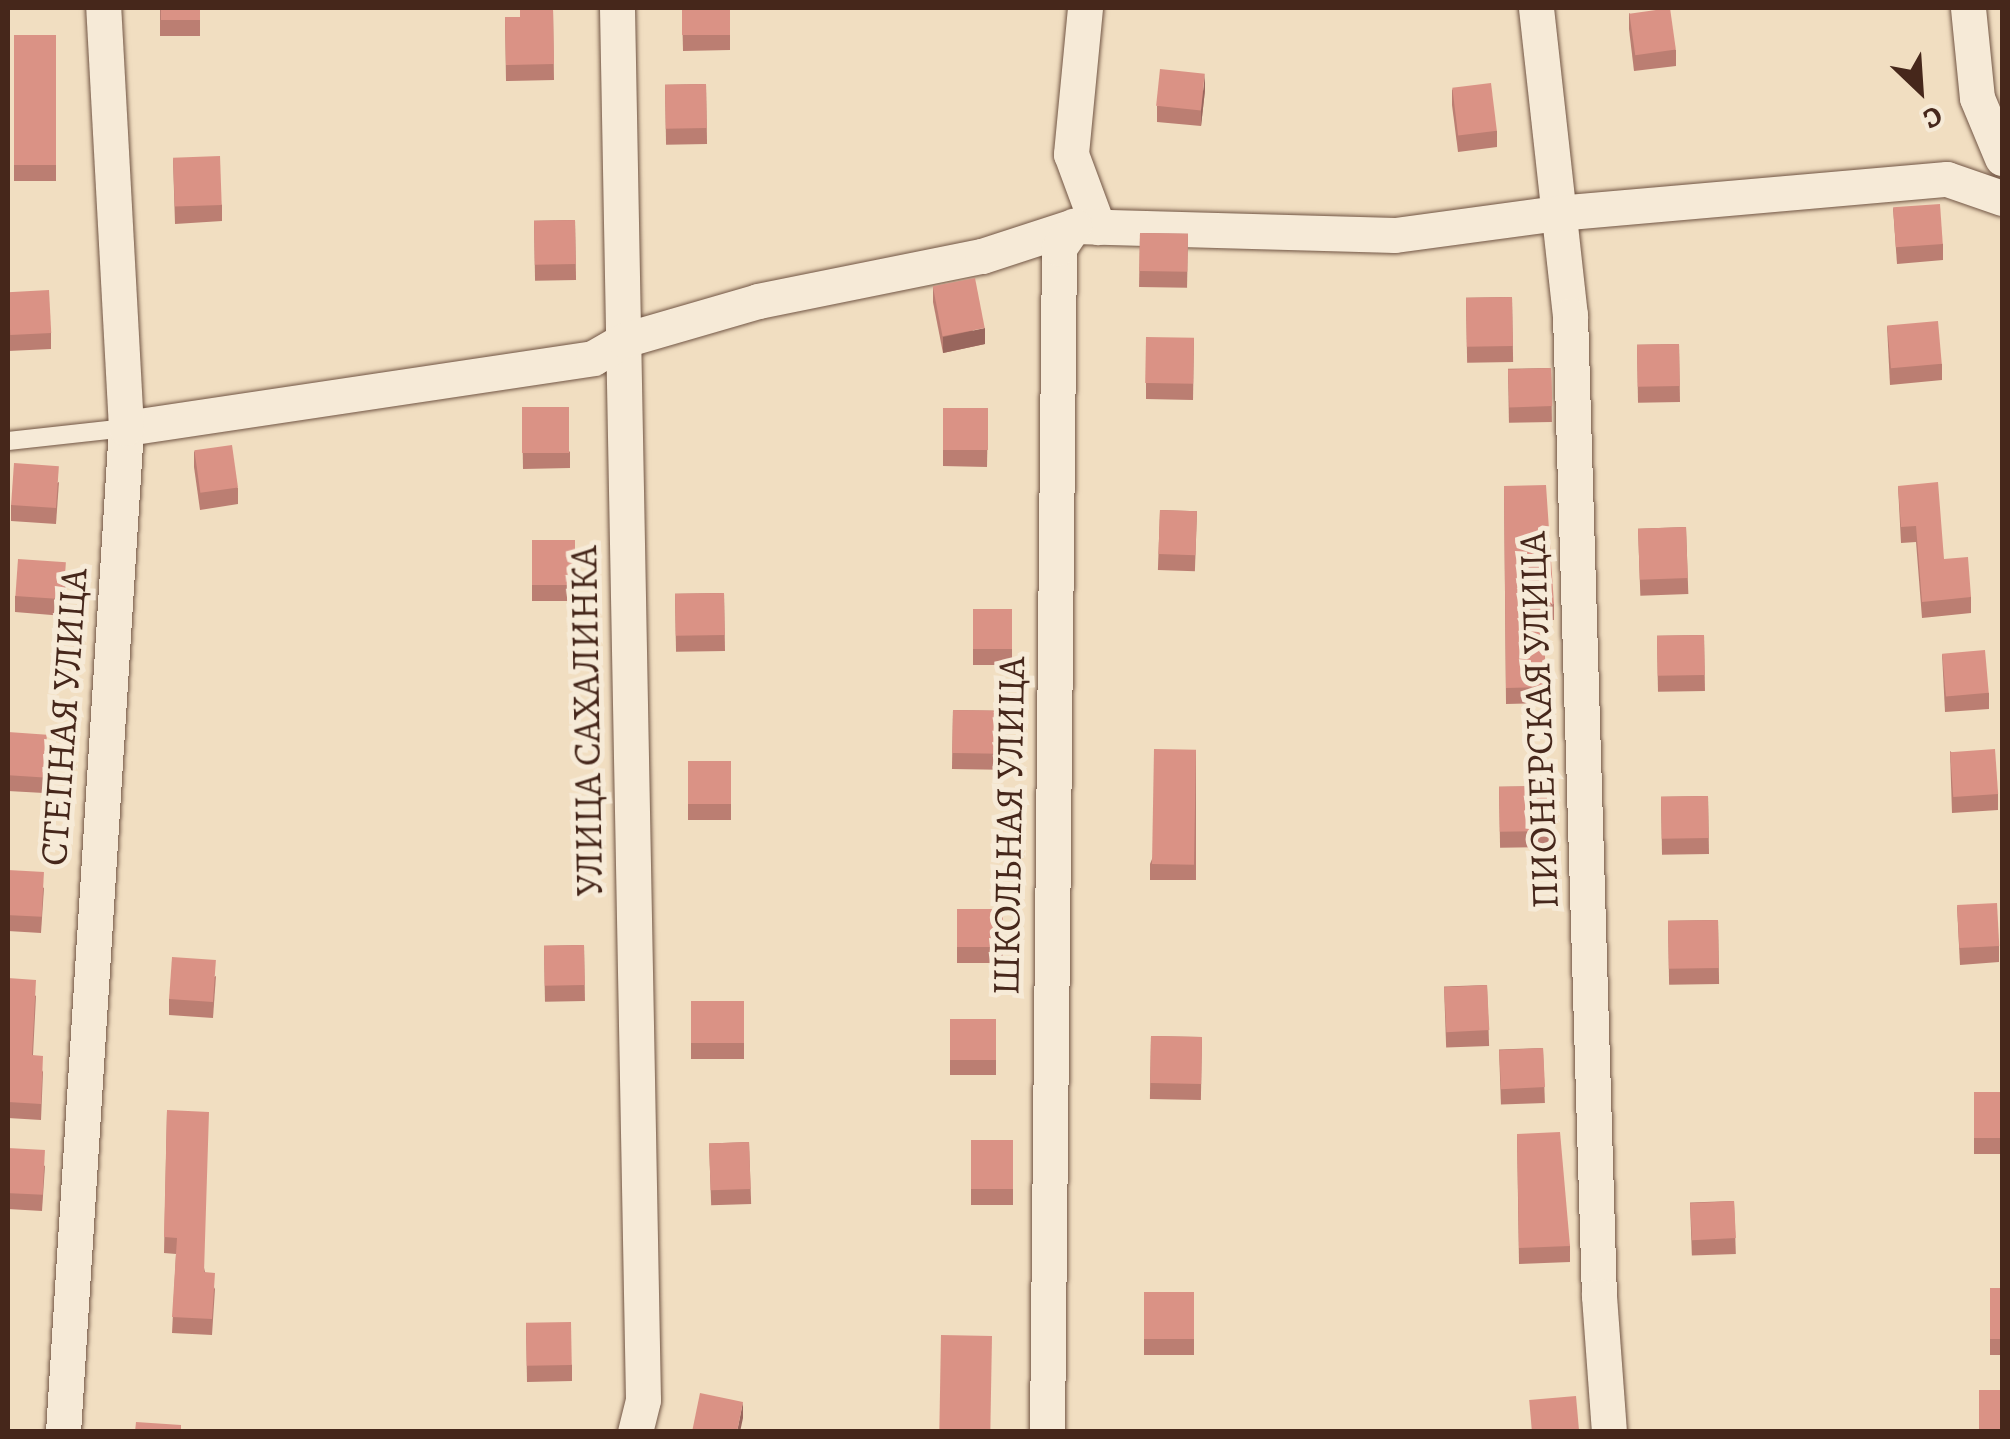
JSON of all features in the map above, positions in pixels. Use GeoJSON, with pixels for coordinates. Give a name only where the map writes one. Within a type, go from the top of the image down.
{"type":"FeatureCollection","features":[{"type":"Feature","properties":{"kind":"street","name":"СТЕПНАЯ УЛИЦА"},"geometry":{"type":"LineString","coordinates":[[63,1432],[126,428],[104,8]]}},
{"type":"Feature","properties":{"kind":"street","name":"УЛИЦА САХАЛИНКА"},"geometry":{"type":"LineString","coordinates":[[617,8],[642,1400],[635,1432]]}},
{"type":"Feature","properties":{"kind":"street"},"geometry":{"type":"LineString","coordinates":[[1085,8],[1071,154],[1086,227]]}},
{"type":"Feature","properties":{"kind":"street","name":"ПИОНЕРСКАЯ УЛИЦА"},"geometry":{"type":"LineString","coordinates":[[1536,8],[1559,185],[1556,213],[1570,315],[1599,1296],[1609,1432]]}},
{"type":"Feature","properties":{"kind":"street"},"geometry":{"type":"LineString","coordinates":[[1968,8],[1977,98],[2002,158]]}},
{"type":"Feature","properties":{"kind":"street"},"geometry":{"type":"LineString","coordinates":[[126,428],[593,358],[624,340],[758,301],[982,256],[1086,227],[1395,235],[1556,213],[1947,179],[2002,198]]}},
{"type":"Feature","properties":{"kind":"street","name":"ШКОЛЬНАЯ УЛИЦА"},"geometry":{"type":"LineString","coordinates":[[1046,1432],[1059,248],[1086,227]]}},
{"type":"Feature","properties":{"kind":"lane"},"geometry":{"type":"LineString","coordinates":[[8,441],[126,428]]}},
{"type":"Feature","properties":{"kind":"building"},"geometry":{"type":"Polygon","coordinates":[[[161,8],[200,8],[200,20],[161,20],[161,8]]]}},
{"type":"Feature","properties":{"kind":"building"},"geometry":{"type":"Polygon","coordinates":[[[520,8],[553,8],[554,64],[506,65],[505,17],[520,17],[520,8]]]}},
{"type":"Feature","properties":{"kind":"building"},"geometry":{"type":"Polygon","coordinates":[[[682,8],[730,8],[730,35],[682,35],[682,8]]]}},
{"type":"Feature","properties":{"kind":"building"},"geometry":{"type":"Polygon","coordinates":[[[1670,8],[1676,50],[1635,55],[1629,14],[1670,8]]]}},
{"type":"Feature","properties":{"kind":"building"},"geometry":{"type":"Polygon","coordinates":[[[14,35],[56,35],[56,165],[14,165],[14,35]]]}},
{"type":"Feature","properties":{"kind":"building"},"geometry":{"type":"Polygon","coordinates":[[[1160,69],[1205,74],[1201,111],[1156,106],[1160,69]]]}},
{"type":"Feature","properties":{"kind":"building"},"geometry":{"type":"Polygon","coordinates":[[[1491,83],[1497,131],[1458,135],[1452,88],[1491,83]]]}},
{"type":"Feature","properties":{"kind":"building"},"geometry":{"type":"Polygon","coordinates":[[[706,84],[707,128],[666,129],[665,85],[706,84]]]}},
{"type":"Feature","properties":{"kind":"building"},"geometry":{"type":"Polygon","coordinates":[[[220,156],[222,205],[175,207],[173,158],[220,156]]]}},
{"type":"Feature","properties":{"kind":"building"},"geometry":{"type":"Polygon","coordinates":[[[1940,204],[1943,244],[1896,247],[1893,207],[1940,204]]]}},
{"type":"Feature","properties":{"kind":"building"},"geometry":{"type":"Polygon","coordinates":[[[575,220],[576,264],[535,265],[534,221],[575,220]]]}},
{"type":"Feature","properties":{"kind":"building"},"geometry":{"type":"Polygon","coordinates":[[[1140,233],[1188,234],[1187,272],[1139,271],[1140,233]]]}},
{"type":"Feature","properties":{"kind":"building"},"geometry":{"type":"Polygon","coordinates":[[[975,278],[985,328],[943,336],[933,286],[975,278]]]}},
{"type":"Feature","properties":{"kind":"building"},"geometry":{"type":"Polygon","coordinates":[[[49,290],[51,333],[10,335],[8,292],[49,290]]]}},
{"type":"Feature","properties":{"kind":"building"},"geometry":{"type":"Polygon","coordinates":[[[1512,297],[1513,346],[1467,347],[1466,298],[1512,297]]]}},
{"type":"Feature","properties":{"kind":"building"},"geometry":{"type":"Polygon","coordinates":[[[1938,321],[1942,364],[1891,368],[1887,325],[1938,321]]]}},
{"type":"Feature","properties":{"kind":"building"},"geometry":{"type":"Polygon","coordinates":[[[1146,337],[1194,338],[1193,384],[1145,383],[1146,337]]]}},
{"type":"Feature","properties":{"kind":"building"},"geometry":{"type":"Polygon","coordinates":[[[1679,344],[1680,386],[1638,387],[1637,345],[1679,344]]]}},
{"type":"Feature","properties":{"kind":"building"},"geometry":{"type":"Polygon","coordinates":[[[1551,368],[1552,406],[1509,407],[1508,370],[1551,368]]]}},
{"type":"Feature","properties":{"kind":"building"},"geometry":{"type":"Polygon","coordinates":[[[522,407],[569,407],[569,453],[522,453],[522,407]]]}},
{"type":"Feature","properties":{"kind":"building"},"geometry":{"type":"Polygon","coordinates":[[[943,408],[988,408],[988,450],[943,450],[943,408]]]}},
{"type":"Feature","properties":{"kind":"building"},"geometry":{"type":"Polygon","coordinates":[[[232,445],[238,488],[200,493],[194,450],[232,445]]]}},
{"type":"Feature","properties":{"kind":"building"},"geometry":{"type":"Polygon","coordinates":[[[14,463],[59,466],[56,508],[11,505],[14,463]]]}},
{"type":"Feature","properties":{"kind":"building"},"geometry":{"type":"Polygon","coordinates":[[[1938,482],[1944,559],[1968,557],[1971,597],[1922,602],[1916,526],[1901,527],[1898,486],[1938,482]]]}},
{"type":"Feature","properties":{"kind":"building"},"geometry":{"type":"Polygon","coordinates":[[[1546,485],[1554,604],[1543,604],[1546,687],[1506,688],[1504,486],[1546,485]]]}},
{"type":"Feature","properties":{"kind":"building"},"geometry":{"type":"Polygon","coordinates":[[[1160,510],[1197,511],[1195,555],[1158,554],[1160,510]]]}},
{"type":"Feature","properties":{"kind":"building"},"geometry":{"type":"Polygon","coordinates":[[[1686,527],[1688,578],[1640,580],[1638,529],[1686,527]]]}},
{"type":"Feature","properties":{"kind":"building"},"geometry":{"type":"Polygon","coordinates":[[[532,540],[575,540],[575,585],[532,585],[532,540]]]}},
{"type":"Feature","properties":{"kind":"building"},"geometry":{"type":"Polygon","coordinates":[[[18,559],[66,562],[63,599],[15,596],[18,559]]]}},
{"type":"Feature","properties":{"kind":"building"},"geometry":{"type":"Polygon","coordinates":[[[724,593],[725,635],[676,636],[675,594],[724,593]]]}},
{"type":"Feature","properties":{"kind":"building"},"geometry":{"type":"Polygon","coordinates":[[[973,609],[1012,609],[1012,649],[973,649],[973,609]]]}},
{"type":"Feature","properties":{"kind":"building"},"geometry":{"type":"Polygon","coordinates":[[[1704,635],[1705,675],[1658,676],[1657,636],[1704,635]]]}},
{"type":"Feature","properties":{"kind":"building"},"geometry":{"type":"Polygon","coordinates":[[[1985,650],[1989,693],[1946,697],[1942,654],[1985,650]]]}},
{"type":"Feature","properties":{"kind":"building"},"geometry":{"type":"Polygon","coordinates":[[[953,710],[1000,711],[999,754],[952,753],[953,710]]]}},
{"type":"Feature","properties":{"kind":"building"},"geometry":{"type":"Polygon","coordinates":[[[8,732],[47,735],[44,778],[8,775],[8,732]]]}},
{"type":"Feature","properties":{"kind":"building"},"geometry":{"type":"Polygon","coordinates":[[[1154,749],[1196,750],[1194,865],[1152,864],[1154,749]]]}},
{"type":"Feature","properties":{"kind":"building"},"geometry":{"type":"Polygon","coordinates":[[[1995,749],[1998,794],[1953,797],[1950,752],[1995,749]]]}},
{"type":"Feature","properties":{"kind":"building"},"geometry":{"type":"Polygon","coordinates":[[[688,761],[731,761],[731,804],[688,804],[688,761]]]}},
{"type":"Feature","properties":{"kind":"building"},"geometry":{"type":"Polygon","coordinates":[[[1549,786],[1550,831],[1500,832],[1499,787],[1549,786]]]}},
{"type":"Feature","properties":{"kind":"building"},"geometry":{"type":"Polygon","coordinates":[[[1708,796],[1709,838],[1662,839],[1661,797],[1708,796]]]}},
{"type":"Feature","properties":{"kind":"building"},"geometry":{"type":"Polygon","coordinates":[[[8,870],[44,872],[42,917],[8,915],[8,870]]]}},
{"type":"Feature","properties":{"kind":"building"},"geometry":{"type":"Polygon","coordinates":[[[1997,903],[1999,946],[1959,948],[1957,905],[1997,903]]]}},
{"type":"Feature","properties":{"kind":"building"},"geometry":{"type":"Polygon","coordinates":[[[957,909],[1003,909],[1003,947],[957,947],[957,909]]]}},
{"type":"Feature","properties":{"kind":"building"},"geometry":{"type":"Polygon","coordinates":[[[1718,920],[1719,968],[1669,969],[1668,921],[1718,920]]]}},
{"type":"Feature","properties":{"kind":"building"},"geometry":{"type":"Polygon","coordinates":[[[584,945],[585,985],[545,986],[544,946],[584,945]]]}},
{"type":"Feature","properties":{"kind":"building"},"geometry":{"type":"Polygon","coordinates":[[[172,957],[216,960],[213,1002],[169,999],[172,957]]]}},
{"type":"Feature","properties":{"kind":"building"},"geometry":{"type":"Polygon","coordinates":[[[8,978],[36,980],[32,1055],[43,1056],[41,1104],[8,1102],[8,978]]]}},
{"type":"Feature","properties":{"kind":"building"},"geometry":{"type":"Polygon","coordinates":[[[1487,985],[1489,1030],[1446,1032],[1444,987],[1487,985]]]}},
{"type":"Feature","properties":{"kind":"building"},"geometry":{"type":"Polygon","coordinates":[[[691,1001],[744,1001],[744,1043],[691,1043],[691,1001]]]}},
{"type":"Feature","properties":{"kind":"building"},"geometry":{"type":"Polygon","coordinates":[[[950,1019],[996,1019],[996,1060],[950,1060],[950,1019]]]}},
{"type":"Feature","properties":{"kind":"building"},"geometry":{"type":"Polygon","coordinates":[[[1151,1036],[1202,1037],[1201,1084],[1150,1083],[1151,1036]]]}},
{"type":"Feature","properties":{"kind":"building"},"geometry":{"type":"Polygon","coordinates":[[[1543,1048],[1545,1087],[1501,1089],[1499,1050],[1543,1048]]]}},
{"type":"Feature","properties":{"kind":"building"},"geometry":{"type":"Polygon","coordinates":[[[1974,1092],[2002,1092],[2002,1138],[1974,1138],[1974,1092]]]}},
{"type":"Feature","properties":{"kind":"building"},"geometry":{"type":"Polygon","coordinates":[[[167,1110],[209,1112],[204,1272],[215,1273],[212,1319],[172,1317],[177,1238],[164,1237],[167,1110]]]}},
{"type":"Feature","properties":{"kind":"building"},"geometry":{"type":"Polygon","coordinates":[[[1560,1132],[1570,1246],[1519,1248],[1517,1134],[1560,1132]]]}},
{"type":"Feature","properties":{"kind":"building"},"geometry":{"type":"Polygon","coordinates":[[[971,1140],[1013,1140],[1013,1189],[971,1189],[971,1140]]]}},
{"type":"Feature","properties":{"kind":"building"},"geometry":{"type":"Polygon","coordinates":[[[749,1142],[751,1189],[711,1190],[709,1143],[749,1142]]]}},
{"type":"Feature","properties":{"kind":"building"},"geometry":{"type":"Polygon","coordinates":[[[8,1148],[45,1150],[43,1195],[8,1193],[8,1148]]]}},
{"type":"Feature","properties":{"kind":"building"},"geometry":{"type":"Polygon","coordinates":[[[1734,1201],[1736,1238],[1692,1240],[1690,1203],[1734,1201]]]}},
{"type":"Feature","properties":{"kind":"building"},"geometry":{"type":"Polygon","coordinates":[[[1990,1288],[2002,1288],[2002,1339],[1990,1339],[1990,1288]]]}},
{"type":"Feature","properties":{"kind":"building"},"geometry":{"type":"Polygon","coordinates":[[[1144,1292],[1194,1292],[1194,1339],[1144,1339],[1144,1292]]]}},
{"type":"Feature","properties":{"kind":"building"},"geometry":{"type":"Polygon","coordinates":[[[571,1322],[572,1365],[527,1366],[526,1323],[571,1322]]]}},
{"type":"Feature","properties":{"kind":"building"},"geometry":{"type":"Polygon","coordinates":[[[941,1335],[992,1336],[990,1432],[939,1432],[941,1335]]]}},
{"type":"Feature","properties":{"kind":"building"},"geometry":{"type":"Polygon","coordinates":[[[1979,1390],[2002,1390],[2002,1432],[1979,1432],[1979,1390]]]}},
{"type":"Feature","properties":{"kind":"building"},"geometry":{"type":"Polygon","coordinates":[[[700,1393],[743,1402],[737,1432],[692,1432],[700,1393]]]}},
{"type":"Feature","properties":{"kind":"building"},"geometry":{"type":"Polygon","coordinates":[[[1576,1396],[1579,1432],[1532,1432],[1529,1400],[1576,1396]]]}},
{"type":"Feature","properties":{"kind":"building"},"geometry":{"type":"Polygon","coordinates":[[[136,1422],[181,1425],[181,1432],[135,1432],[136,1422]]]}}]}
